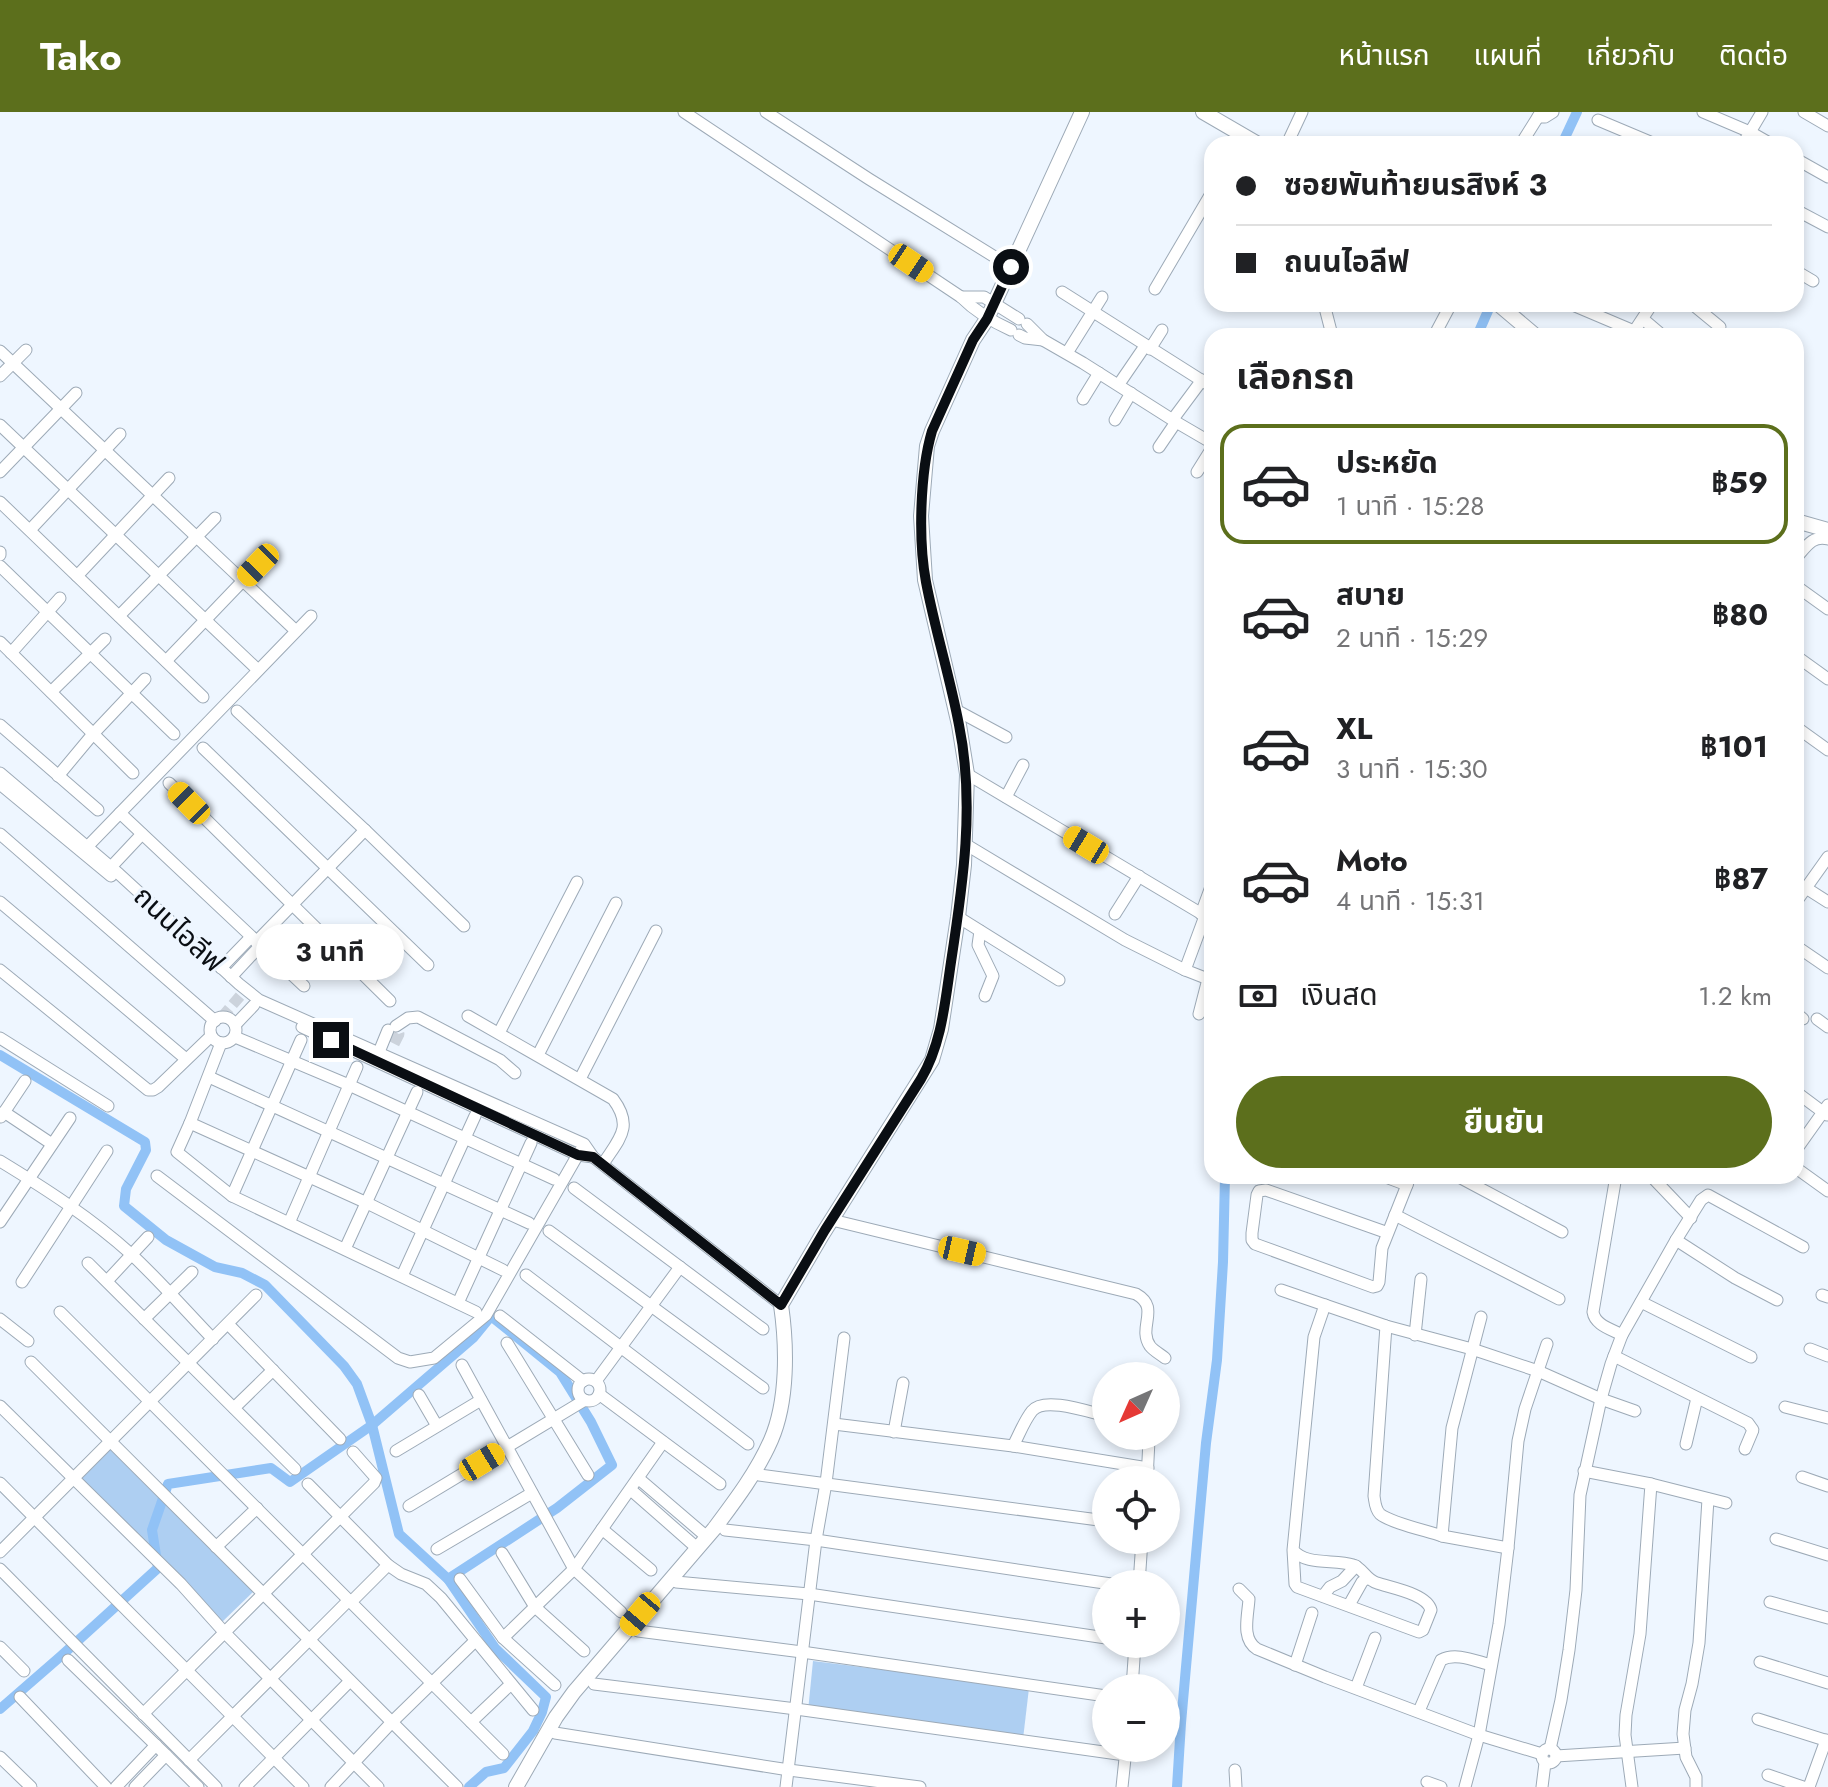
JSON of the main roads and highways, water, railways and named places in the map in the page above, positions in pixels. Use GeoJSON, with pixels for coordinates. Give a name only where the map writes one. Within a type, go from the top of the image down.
{"type":"FeatureCollection","features":[{"type":"Feature","properties":{"kind":"waterway"},"geometry":{"type":"LineString","coordinates":[[1566,136],[1577,112]]}},
{"type":"Feature","properties":{"kind":"waterway"},"geometry":{"type":"LineString","coordinates":[[1480,328],[1488,312]]}},
{"type":"Feature","properties":{"kind":"waterway"},"geometry":{"type":"LineString","coordinates":[[0,1055],[145,1142],[146,1150],[126,1189],[124,1206],[166,1240],[215,1267],[242,1273],[265,1285],[344,1366],[357,1384],[372,1425],[399,1534],[448,1579],[495,1648],[546,1697],[533,1731],[504,1768],[486,1772],[469,1787]]}},
{"type":"Feature","properties":{"kind":"waterway"},"geometry":{"type":"LineString","coordinates":[[1177,1787],[1206,1443],[1217,1360],[1225,1184]]}},
{"type":"Feature","properties":{"kind":"waterway"},"geometry":{"type":"LineString","coordinates":[[0,1709],[158,1568],[152,1530],[168,1484],[271,1468],[290,1482],[372,1425],[473,1338],[491,1316],[560,1372],[591,1422],[612,1465],[557,1508],[448,1579]]}},
{"type":"Feature","properties":{"kind":"tunnel"},"geometry":{"type":"LineString","coordinates":[[222,1017],[241,995]]}},
{"type":"Feature","properties":{"kind":"tunnel"},"geometry":{"type":"LineString","coordinates":[[389,1030],[396,1026],[399,1034],[394,1044]]}}]}
